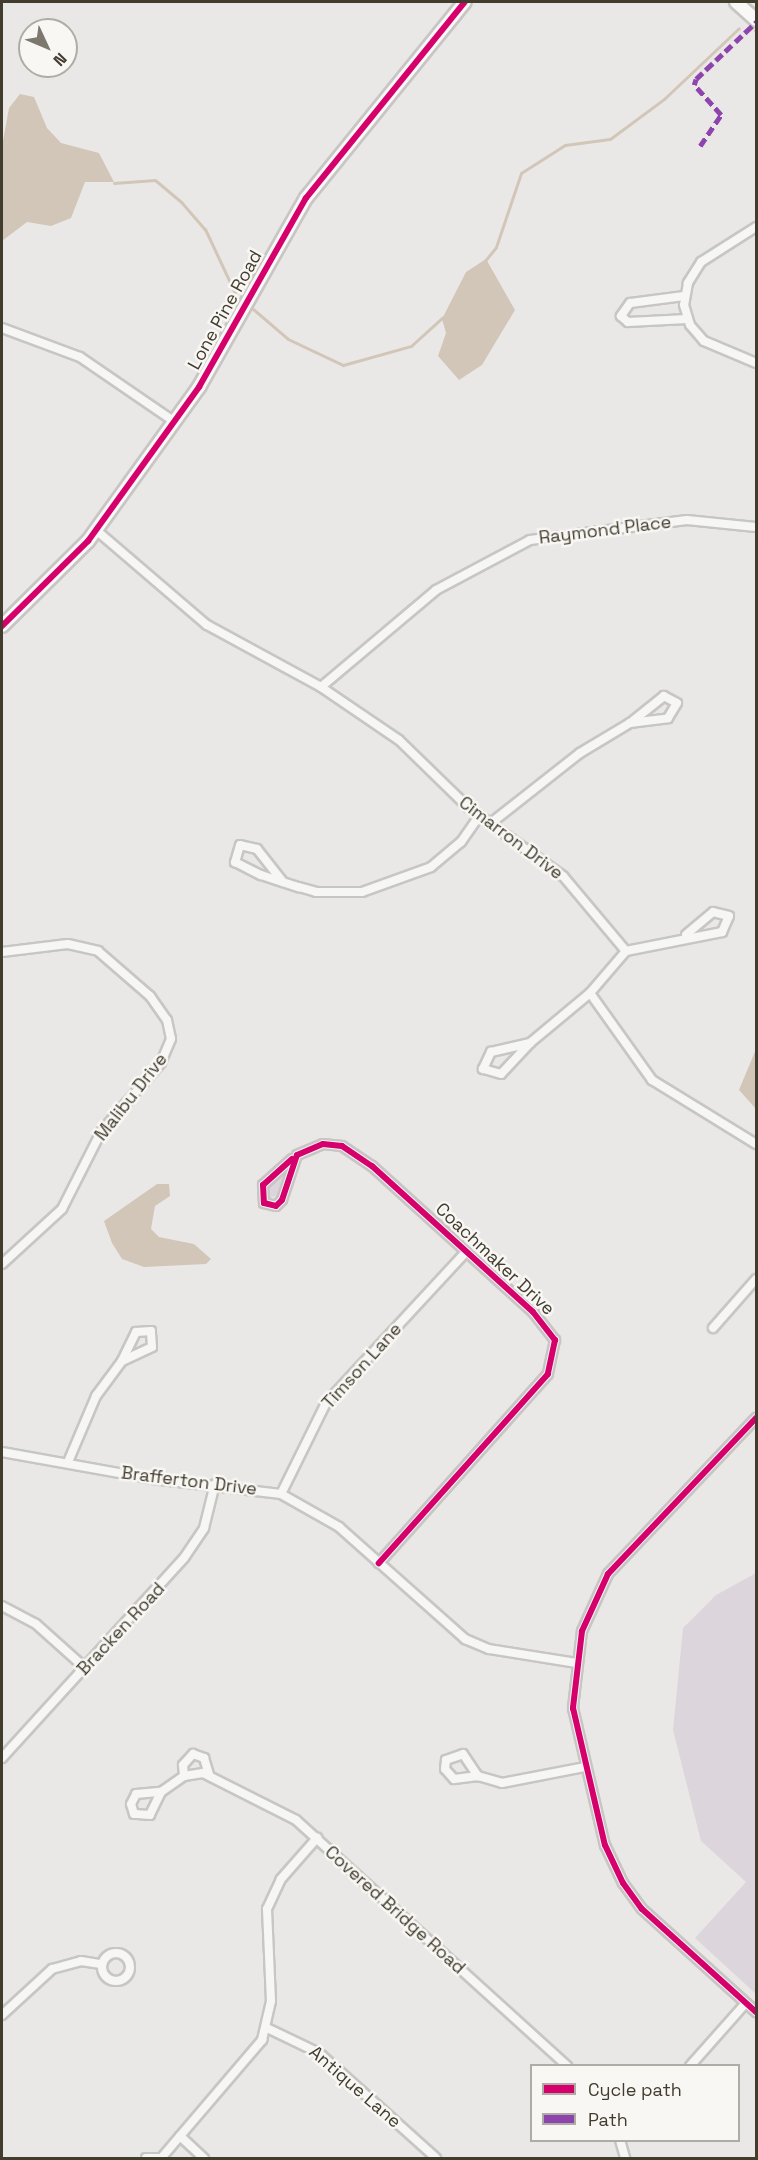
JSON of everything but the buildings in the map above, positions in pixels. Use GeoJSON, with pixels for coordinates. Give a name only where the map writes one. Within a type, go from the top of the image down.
{"type":"FeatureCollection","features":[{"type":"Feature","properties":{"kind":"street","name":"Lone Pine Road"},"geometry":{"type":"LineString","coordinates":[[2,626],[60,573],[96,530],[175,422],[306,198],[465,2]]}},
{"type":"Feature","properties":{"kind":"street"},"geometry":{"type":"LineString","coordinates":[[736,2],[756,20]]}},
{"type":"Feature","properties":{"kind":"street"},"geometry":{"type":"LineString","coordinates":[[756,227],[701,262],[684,296],[687,319],[712,347],[756,363]]}},
{"type":"Feature","properties":{"kind":"street"},"geometry":{"type":"LineString","coordinates":[[684,296],[630,303],[621,316],[628,322],[687,319]]}},
{"type":"Feature","properties":{"kind":"street"},"geometry":{"type":"LineString","coordinates":[[2,328],[80,357],[175,422]]}},
{"type":"Feature","properties":{"kind":"street","name":"Raymond Place"},"geometry":{"type":"LineString","coordinates":[[321,687],[436,590],[530,540],[687,520],[756,527]]}},
{"type":"Feature","properties":{"kind":"street","name":"Cimarron Drive"},"geometry":{"type":"LineString","coordinates":[[96,530],[207,625],[321,687],[405,745],[479,816],[563,876],[626,951]]}},
{"type":"Feature","properties":{"kind":"street"},"geometry":{"type":"LineString","coordinates":[[491,823],[525,792],[630,723],[664,696],[677,703],[669,717],[630,723]]}},
{"type":"Feature","properties":{"kind":"street"},"geometry":{"type":"LineString","coordinates":[[283,882],[256,849],[240,844],[234,857],[239,865],[283,882],[338,894],[401,882],[452,851],[479,816]]}},
{"type":"Feature","properties":{"kind":"street"},"geometry":{"type":"LineString","coordinates":[[530,1042],[491,1052],[483,1069],[501,1074],[530,1042],[590,993],[626,951],[686,935],[722,932],[729,916],[712,912],[686,935]]}},
{"type":"Feature","properties":{"kind":"street","name":"Malibu Drive"},"geometry":{"type":"LineString","coordinates":[[2,952],[68,944],[93,948],[150,996],[167,1020],[171,1039],[161,1063],[101,1132],[62,1209],[2,1264]]}},
{"type":"Feature","properties":{"kind":"street"},"geometry":{"type":"LineString","coordinates":[[590,993],[646,1075],[682,1102],[756,1144]]}},
{"type":"Feature","properties":{"kind":"street","name":"Coachmaker Drive"},"geometry":{"type":"LineString","coordinates":[[292,1159],[282,1200],[268,1206],[262,1199],[263,1185],[292,1159],[323,1144],[351,1151],[547,1327],[556,1357],[542,1382],[379,1563]]}},
{"type":"Feature","properties":{"kind":"street","name":"Timson Lane"},"geometry":{"type":"LineString","coordinates":[[281,1494],[326,1403],[466,1252]]}},
{"type":"Feature","properties":{"kind":"street"},"geometry":{"type":"LineString","coordinates":[[713,1328],[756,1280]]}},
{"type":"Feature","properties":{"kind":"street"},"geometry":{"type":"LineString","coordinates":[[69,1462],[86,1413],[122,1361]]}},
{"type":"Feature","properties":{"kind":"street"},"geometry":{"type":"LineString","coordinates":[[756,1418],[613,1567],[587,1616],[576,1663],[573,1708],[604,1845],[632,1897],[756,2012]]}},
{"type":"Feature","properties":{"kind":"street","name":"Brafferton Drive"},"geometry":{"type":"LineString","coordinates":[[2,1452],[69,1462],[152,1479],[214,1484],[281,1494],[326,1517],[474,1644],[576,1663]]}},
{"type":"Feature","properties":{"kind":"street","name":"Bracken Road"},"geometry":{"type":"LineString","coordinates":[[2,1758],[195,1543],[214,1484]]}},
{"type":"Feature","properties":{"kind":"street"},"geometry":{"type":"LineString","coordinates":[[2,1605],[36,1624],[85,1668]]}},
{"type":"Feature","properties":{"kind":"street","name":"Covered Bridge Road"},"geometry":{"type":"LineString","coordinates":[[161,1792],[184,1776],[183,1765],[193,1754],[204,1758],[209,1774],[286,1814],[316,1838],[565,2064]]}},
{"type":"Feature","properties":{"kind":"street"},"geometry":{"type":"LineString","coordinates":[[478,1776],[522,1783],[585,1767]]}},
{"type":"Feature","properties":{"kind":"street"},"geometry":{"type":"LineString","coordinates":[[184,1776],[209,1774]]}},
{"type":"Feature","properties":{"kind":"street"},"geometry":{"type":"LineString","coordinates":[[146,2158],[162,2157],[254,2055],[267,2028],[267,1909],[281,1879],[316,1838]]}},
{"type":"Feature","properties":{"kind":"street"},"geometry":{"type":"LineString","coordinates":[[2,2015],[52,1969],[81,1961],[101,1964]]}},
{"type":"Feature","properties":{"kind":"street"},"geometry":{"type":"LineString","coordinates":[[692,2064],[746,2003]]}},
{"type":"Feature","properties":{"kind":"street","name":"Antique Lane"},"geometry":{"type":"LineString","coordinates":[[267,2028],[313,2049],[436,2158]]}},
{"type":"Feature","properties":{"kind":"street"},"geometry":{"type":"LineString","coordinates":[[180,2136],[204,2158]]}},
{"type":"Feature","properties":{"kind":"street"},"geometry":{"type":"LineString","coordinates":[[621,2142],[625,2158]]}},
{"type":"Feature","properties":{"kind":"shaded area"},"geometry":{"type":"Polygon","coordinates":[[[20,94],[34,97],[47,128],[61,143],[99,153],[114,182],[85,182],[71,218],[51,226],[27,222],[2,241],[2,146],[9,108],[20,94]]]}},
{"type":"Feature","properties":{"kind":"shaded area"},"geometry":{"type":"Polygon","coordinates":[[[486,259],[515,310],[482,365],[459,380],[438,356],[446,333],[442,319],[466,272],[486,259]]]}},
{"type":"Feature","properties":{"kind":"shaded area"},"geometry":{"type":"Polygon","coordinates":[[[756,1049],[756,1109],[739,1090],[756,1049]]]}},
{"type":"Feature","properties":{"kind":"shaded area"},"geometry":{"type":"Polygon","coordinates":[[[284,1169],[280,1194],[268,1199],[268,1184],[284,1169]]]}},
{"type":"Feature","properties":{"kind":"shaded area"},"geometry":{"type":"Polygon","coordinates":[[[157,1184],[169,1184],[170,1196],[155,1206],[151,1229],[159,1237],[194,1244],[211,1259],[206,1264],[144,1267],[122,1259],[112,1243],[104,1221],[157,1184]]]}},
{"type":"Feature","properties":{"kind":"shaded area"},"geometry":{"type":"Polygon","coordinates":[[[756,1573],[756,1994],[695,1938],[746,1882],[701,1841],[673,1730],[683,1628],[716,1595],[756,1573]]]}},
{"type":"Feature","properties":{"kind":"waterway"},"geometry":{"type":"LineString","coordinates":[[484,262],[496,247],[521,173],[565,145],[610,139],[664,99],[739,28]]}},
{"type":"Feature","properties":{"kind":"waterway"},"geometry":{"type":"LineString","coordinates":[[114,183],[155,180],[182,203],[205,229],[235,293]]}},
{"type":"Feature","properties":{"kind":"waterway"},"geometry":{"type":"LineString","coordinates":[[253,309],[288,339],[343,365],[411,346],[443,317]]}},
{"type":"Feature","properties":{"kind":"marked path"},"geometry":{"type":"LineString","coordinates":[[700,146],[721,115],[694,85],[696,79],[756,22]]}},
{"type":"Feature","properties":{"kind":"cycle path"},"geometry":{"type":"LineString","coordinates":[[2,626],[88,541],[199,387],[306,198],[465,2]]}},
{"type":"Feature","properties":{"kind":"cycle path"},"geometry":{"type":"LineString","coordinates":[[292,1159],[263,1185],[264,1203],[276,1206],[282,1200],[297,1155],[323,1144],[342,1146],[372,1166],[533,1312],[555,1340],[548,1374],[379,1563]]}},
{"type":"Feature","properties":{"kind":"cycle path"},"geometry":{"type":"LineString","coordinates":[[756,1418],[608,1574],[582,1631],[573,1708],[605,1845],[623,1883],[642,1909],[756,2012]]}}]}
